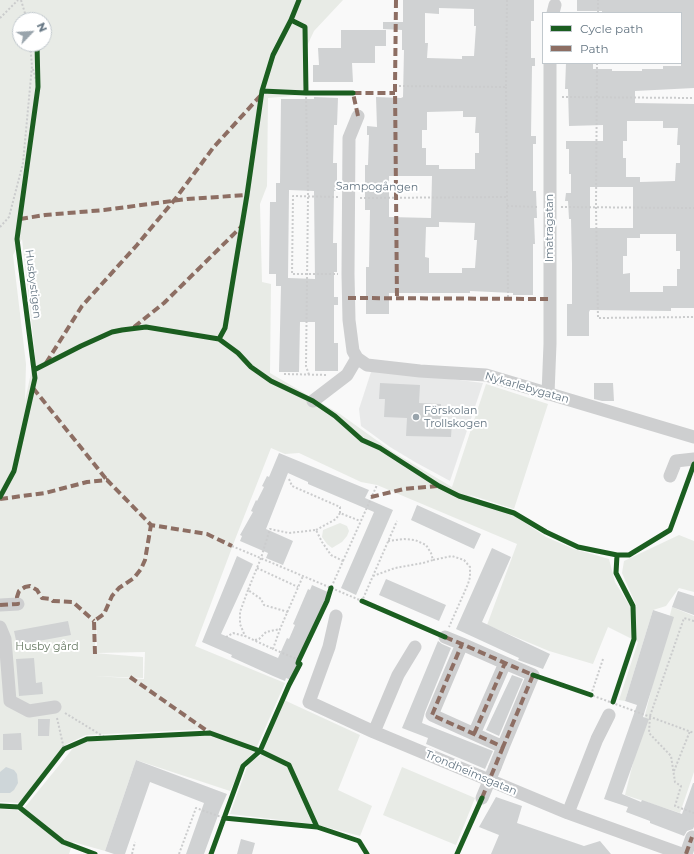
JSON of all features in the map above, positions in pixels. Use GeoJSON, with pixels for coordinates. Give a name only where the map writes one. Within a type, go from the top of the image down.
{"type":"FeatureCollection","features":[{"type":"Feature","properties":{"kind":"street","name":"Imatragatan"},"geometry":{"type":"LineString","coordinates":[[548,394],[550,344],[550,64]]}},
{"type":"Feature","properties":{"kind":"street"},"geometry":{"type":"LineString","coordinates":[[313,401],[357,358],[353,351],[349,320],[348,198],[349,138],[358,116]]}},
{"type":"Feature","properties":{"kind":"street","name":"Nykarlebygatan"},"geometry":{"type":"LineString","coordinates":[[357,358],[367,364],[420,371],[486,375],[694,437]]}},
{"type":"Feature","properties":{"kind":"street"},"geometry":{"type":"LineString","coordinates":[[670,476],[676,461],[694,459]]}},
{"type":"Feature","properties":{"kind":"street"},"geometry":{"type":"LineString","coordinates":[[0,604],[18,604]]}},
{"type":"Feature","properties":{"kind":"street","name":"Trondheimsgatan"},"geometry":{"type":"LineString","coordinates":[[336,616],[329,647],[308,702],[374,732],[652,849],[682,854]]}},
{"type":"Feature","properties":{"kind":"street"},"geometry":{"type":"LineString","coordinates":[[0,627],[5,639],[3,656],[4,683],[10,701],[29,711],[55,707]]}},
{"type":"Feature","properties":{"kind":"street"},"geometry":{"type":"LineString","coordinates":[[445,637],[533,675],[482,798]]}},
{"type":"Feature","properties":{"kind":"street"},"geometry":{"type":"LineString","coordinates":[[462,644],[432,715],[503,747]]}},
{"type":"Feature","properties":{"kind":"street"},"geometry":{"type":"LineString","coordinates":[[374,732],[398,675],[415,647]]}},
{"type":"Feature","properties":{"kind":"street"},"geometry":{"type":"LineString","coordinates":[[474,734],[505,663]]}},
{"type":"Feature","properties":{"kind":"street"},"geometry":{"type":"LineString","coordinates":[[568,813],[597,740],[609,716]]}},
{"type":"Feature","properties":{"kind":"street"},"geometry":{"type":"LineString","coordinates":[[686,854],[692,837]]}},
{"type":"Feature","properties":{"kind":"path"},"geometry":{"type":"LineString","coordinates":[[0,18],[20,0],[24,12]]}},
{"type":"Feature","properties":{"kind":"path"},"geometry":{"type":"LineString","coordinates":[[507,0],[506,87],[508,299]]}},
{"type":"Feature","properties":{"kind":"path"},"geometry":{"type":"LineString","coordinates":[[598,0],[598,12]]}},
{"type":"Feature","properties":{"kind":"path"},"geometry":{"type":"LineString","coordinates":[[0,227],[9,217],[23,163],[32,66],[31,52]]}},
{"type":"Feature","properties":{"kind":"path"},"geometry":{"type":"LineString","coordinates":[[37,95],[38,58]]}},
{"type":"Feature","properties":{"kind":"path"},"geometry":{"type":"LineString","coordinates":[[597,64],[596,208],[598,318],[694,317]]}},
{"type":"Feature","properties":{"kind":"path"},"geometry":{"type":"LineString","coordinates":[[32,66],[38,87]]}},
{"type":"Feature","properties":{"kind":"path"},"geometry":{"type":"LineString","coordinates":[[306,86],[308,196],[306,366],[309,375]]}},
{"type":"Feature","properties":{"kind":"path"},"geometry":{"type":"LineString","coordinates":[[395,86],[506,87]]}},
{"type":"Feature","properties":{"kind":"path"},"geometry":{"type":"LineString","coordinates":[[299,93],[314,93]]}},
{"type":"Feature","properties":{"kind":"path"},"geometry":{"type":"LineString","coordinates":[[550,97],[694,98]]}},
{"type":"Feature","properties":{"kind":"path"},"geometry":{"type":"LineString","coordinates":[[26,172],[33,126]]}},
{"type":"Feature","properties":{"kind":"path"},"geometry":{"type":"LineString","coordinates":[[293,196],[292,274],[348,274]]}},
{"type":"Feature","properties":{"kind":"path"},"geometry":{"type":"LineString","coordinates":[[507,206],[694,208]]}},
{"type":"Feature","properties":{"kind":"path"},"geometry":{"type":"LineString","coordinates":[[34,370],[112,332],[146,327],[219,339],[238,354],[251,367],[271,381],[313,401]]}},
{"type":"Feature","properties":{"kind":"path"},"geometry":{"type":"LineString","coordinates":[[219,339],[222,334]]}},
{"type":"Feature","properties":{"kind":"path"},"geometry":{"type":"LineString","coordinates":[[0,497],[14,471],[35,378],[33,363]]}},
{"type":"Feature","properties":{"kind":"path"},"geometry":{"type":"LineString","coordinates":[[284,374],[341,375]]}},
{"type":"Feature","properties":{"kind":"path"},"geometry":{"type":"LineString","coordinates":[[245,636],[240,624],[240,612],[261,558],[270,529],[289,533],[316,530],[336,519],[340,513],[340,507],[292,486],[289,479]]}},
{"type":"Feature","properties":{"kind":"path"},"geometry":{"type":"LineString","coordinates":[[331,590],[360,521],[380,479]]}},
{"type":"Feature","properties":{"kind":"path"},"geometry":{"type":"LineString","coordinates":[[340,513],[360,521]]}},
{"type":"Feature","properties":{"kind":"path"},"geometry":{"type":"LineString","coordinates":[[362,601],[397,520]]}},
{"type":"Feature","properties":{"kind":"path"},"geometry":{"type":"LineString","coordinates":[[316,530],[331,555],[343,561]]}},
{"type":"Feature","properties":{"kind":"path"},"geometry":{"type":"LineString","coordinates":[[388,541],[404,539],[415,540],[426,545],[433,560]]}},
{"type":"Feature","properties":{"kind":"path"},"geometry":{"type":"LineString","coordinates":[[232,546],[303,576],[331,590],[369,604]]}},
{"type":"Feature","properties":{"kind":"path"},"geometry":{"type":"LineString","coordinates":[[373,576],[395,568],[452,556],[464,560],[470,567],[470,577],[445,637]]}},
{"type":"Feature","properties":{"kind":"path"},"geometry":{"type":"LineString","coordinates":[[257,568],[298,587]]}},
{"type":"Feature","properties":{"kind":"path"},"geometry":{"type":"LineString","coordinates":[[273,649],[303,576]]}},
{"type":"Feature","properties":{"kind":"path"},"geometry":{"type":"LineString","coordinates":[[248,590],[261,599],[264,605],[288,612]]}},
{"type":"Feature","properties":{"kind":"path"},"geometry":{"type":"LineString","coordinates":[[694,621],[684,618],[650,716],[649,733],[671,756],[674,782],[681,786],[675,806],[694,813]]}},
{"type":"Feature","properties":{"kind":"path"},"geometry":{"type":"LineString","coordinates":[[254,640],[259,639],[266,632],[280,629]]}},
{"type":"Feature","properties":{"kind":"path"},"geometry":{"type":"LineString","coordinates":[[226,637],[233,633],[245,636],[299,662],[302,654]]}},
{"type":"Feature","properties":{"kind":"path"},"geometry":{"type":"LineString","coordinates":[[591,695],[603,659]]}},
{"type":"Feature","properties":{"kind":"path"},"geometry":{"type":"LineString","coordinates":[[584,693],[613,702],[694,733]]}},
{"type":"Feature","properties":{"kind":"path"},"geometry":{"type":"LineString","coordinates":[[613,702],[615,696]]}},
{"type":"Feature","properties":{"kind":"path"},"geometry":{"type":"LineString","coordinates":[[55,707],[106,738]]}},
{"type":"Feature","properties":{"kind":"path"},"geometry":{"type":"LineString","coordinates":[[55,707],[64,749]]}},
{"type":"Feature","properties":{"kind":"path"},"geometry":{"type":"LineString","coordinates":[[673,771],[690,731]]}},
{"type":"Feature","properties":{"kind":"path"},"geometry":{"type":"LineString","coordinates":[[94,739],[114,738]]}},
{"type":"Feature","properties":{"kind":"path"},"geometry":{"type":"LineString","coordinates":[[59,755],[64,749],[70,746]]}},
{"type":"Feature","properties":{"kind":"path"},"geometry":{"type":"LineString","coordinates":[[179,854],[196,808],[224,818],[232,818]]}},
{"type":"Feature","properties":{"kind":"path"},"geometry":{"type":"LineString","coordinates":[[221,825],[227,810]]}},
{"type":"Feature","properties":{"kind":"path"},"geometry":{"type":"LineString","coordinates":[[132,854],[135,842]]}},
{"type":"Feature","properties":{"kind":"shaded area","name":"Förskolan Trollskogen"},"geometry":{"type":"Polygon","coordinates":[[[372,369],[483,383],[450,481],[390,447],[361,426],[359,409],[372,369]]]}},
{"type":"Feature","properties":{"kind":"shaded area"},"geometry":{"type":"Polygon","coordinates":[[[6,767],[14,770],[17,774],[18,783],[14,790],[10,793],[0,793],[0,772],[6,767]]]}},
{"type":"Feature","properties":{"kind":"green space"},"geometry":{"type":"Polygon","coordinates":[[[0,0],[343,0],[314,31],[306,48],[303,95],[268,98],[267,186],[260,204],[262,282],[271,284],[270,373],[340,414],[393,452],[452,487],[486,384],[548,404],[514,509],[467,494],[515,516],[546,537],[574,549],[609,559],[615,582],[629,605],[637,607],[622,573],[624,561],[679,535],[694,541],[694,592],[679,588],[666,606],[653,610],[625,701],[619,700],[638,642],[608,627],[593,664],[549,651],[487,625],[517,544],[377,485],[361,482],[299,453],[285,454],[271,448],[195,646],[285,683],[255,751],[243,763],[230,791],[136,760],[105,851],[73,842],[69,854],[0,854],[0,809],[17,810],[21,812],[74,747],[81,743],[91,741],[210,735],[207,729],[86,735],[67,744],[19,803],[0,802],[0,0]],[[22,239],[13,255],[26,364],[25,401],[35,354],[22,239]],[[97,627],[94,653],[143,657],[143,678],[94,676],[144,679],[145,652],[97,653],[97,627]]]}},
{"type":"Feature","properties":{"kind":"green space"},"geometry":{"type":"Polygon","coordinates":[[[340,523],[347,526],[349,531],[342,542],[332,548],[322,537],[323,530],[340,523]]]}},
{"type":"Feature","properties":{"kind":"green space"},"geometry":{"type":"Polygon","coordinates":[[[672,607],[694,616],[694,772],[680,813],[625,795],[672,607]]]}},
{"type":"Feature","properties":{"kind":"green space"},"geometry":{"type":"Polygon","coordinates":[[[284,700],[360,735],[338,790],[372,806],[360,836],[314,824],[230,814],[247,767],[252,760],[260,756],[284,700]]]}},
{"type":"Feature","properties":{"kind":"green space"},"geometry":{"type":"Polygon","coordinates":[[[402,767],[475,798],[456,845],[383,815],[402,767]]]}},
{"type":"Feature","properties":{"kind":"building"},"geometry":{"type":"Polygon","coordinates":[[[403,0],[534,0],[534,21],[531,21],[531,58],[535,58],[535,66],[532,66],[531,136],[536,136],[536,144],[533,144],[533,191],[536,191],[537,218],[534,218],[535,244],[533,244],[533,295],[513,295],[513,293],[470,291],[470,293],[389,293],[389,314],[366,314],[366,267],[369,267],[370,210],[365,210],[365,165],[368,165],[369,135],[367,135],[367,126],[377,127],[376,97],[403,97],[404,50],[402,50],[402,30],[383,29],[383,22],[403,22],[403,0]],[[439,8],[439,14],[425,13],[425,43],[428,43],[427,58],[462,59],[462,56],[474,56],[476,26],[474,26],[474,9],[439,8]],[[463,111],[427,112],[427,130],[422,130],[422,148],[426,148],[426,165],[439,165],[439,169],[475,169],[475,153],[479,153],[479,133],[475,133],[476,117],[463,117],[463,111]],[[389,176],[389,217],[431,218],[432,176],[389,176]],[[439,222],[439,227],[426,227],[425,257],[429,258],[429,273],[462,273],[462,268],[475,268],[477,240],[474,240],[475,223],[439,222]]]}},
{"type":"Feature","properties":{"kind":"building"},"geometry":{"type":"Polygon","coordinates":[[[577,0],[694,0],[694,88],[635,91],[635,103],[694,104],[694,308],[671,308],[671,311],[590,310],[589,336],[567,336],[567,304],[572,304],[572,264],[571,219],[569,219],[568,201],[565,201],[566,193],[571,193],[569,149],[566,149],[566,141],[603,141],[603,125],[569,126],[568,89],[565,89],[566,64],[593,64],[593,69],[612,69],[612,71],[642,71],[642,69],[663,69],[663,66],[681,66],[682,64],[682,12],[577,11],[577,0]],[[627,121],[627,141],[623,141],[623,158],[626,158],[626,177],[640,177],[640,182],[675,181],[676,163],[680,163],[680,145],[677,145],[678,128],[663,128],[663,121],[627,121]],[[590,187],[590,228],[633,228],[633,187],[590,187]],[[640,234],[640,238],[627,238],[627,256],[623,256],[623,274],[630,273],[630,292],[663,292],[663,286],[677,286],[677,269],[680,269],[680,251],[676,251],[676,234],[640,234]]]}},
{"type":"Feature","properties":{"kind":"building"},"geometry":{"type":"Polygon","coordinates":[[[341,30],[386,30],[386,46],[375,46],[375,63],[352,63],[353,82],[313,82],[313,65],[319,65],[318,48],[341,48],[341,30]]]}},
{"type":"Feature","properties":{"kind":"building"},"geometry":{"type":"Polygon","coordinates":[[[314,97],[338,98],[337,125],[334,125],[333,163],[337,163],[337,191],[334,191],[333,243],[337,243],[337,272],[334,272],[334,297],[338,297],[338,305],[334,305],[334,343],[338,343],[338,371],[315,371],[315,322],[300,322],[299,372],[279,372],[281,286],[276,286],[276,274],[269,274],[270,202],[276,202],[276,183],[280,183],[281,99],[314,99],[314,97]],[[289,190],[288,278],[315,279],[314,191],[289,190]]]}},
{"type":"Feature","properties":{"kind":"building","name":"Förskolan Trollskogen"},"geometry":{"type":"Polygon","coordinates":[[[380,383],[420,385],[419,403],[441,404],[441,421],[452,422],[451,437],[406,436],[407,418],[384,417],[385,399],[379,399],[380,383]]]}},
{"type":"Feature","properties":{"kind":"building"},"geometry":{"type":"Polygon","coordinates":[[[594,383],[613,383],[614,401],[594,399],[594,383]]]}},
{"type":"Feature","properties":{"kind":"building"},"geometry":{"type":"Polygon","coordinates":[[[279,453],[369,490],[365,498],[393,510],[356,595],[341,588],[374,512],[308,484],[308,482],[288,473],[266,529],[293,541],[283,565],[266,558],[268,553],[240,541],[242,536],[240,535],[253,512],[251,511],[264,487],[262,486],[267,476],[269,477],[279,453]]]}},
{"type":"Feature","properties":{"kind":"building"},"geometry":{"type":"Polygon","coordinates":[[[417,505],[481,534],[474,549],[411,520],[417,505]]]}},
{"type":"Feature","properties":{"kind":"building"},"geometry":{"type":"Polygon","coordinates":[[[492,548],[511,557],[482,622],[550,654],[543,669],[518,660],[519,658],[456,629],[492,548]]]}},
{"type":"Feature","properties":{"kind":"building"},"geometry":{"type":"Polygon","coordinates":[[[237,556],[253,564],[221,634],[278,658],[287,638],[289,639],[295,625],[293,624],[308,589],[310,590],[312,585],[330,593],[325,600],[296,663],[298,664],[291,680],[286,678],[285,681],[273,676],[231,657],[232,655],[202,642],[237,556]]]}},
{"type":"Feature","properties":{"kind":"building"},"geometry":{"type":"Polygon","coordinates":[[[386,579],[446,605],[439,621],[379,595],[386,579]]]}},
{"type":"Feature","properties":{"kind":"building"},"geometry":{"type":"Polygon","coordinates":[[[678,591],[694,596],[694,615],[672,607],[678,591]]]}},
{"type":"Feature","properties":{"kind":"building"},"geometry":{"type":"Polygon","coordinates":[[[653,610],[674,617],[643,717],[649,719],[622,794],[641,802],[642,800],[682,814],[694,783],[694,827],[693,829],[687,831],[684,836],[626,812],[628,807],[604,799],[637,705],[625,701],[653,610]]]}},
{"type":"Feature","properties":{"kind":"building"},"geometry":{"type":"Polygon","coordinates":[[[68,621],[71,635],[17,645],[14,631],[68,621]]]}},
{"type":"Feature","properties":{"kind":"building"},"geometry":{"type":"Polygon","coordinates":[[[438,641],[451,648],[422,723],[493,751],[485,769],[426,744],[428,738],[402,728],[438,641]]]}},
{"type":"Feature","properties":{"kind":"building","name":"Husby gård"},"geometry":{"type":"Polygon","coordinates":[[[34,658],[36,683],[42,682],[43,694],[19,696],[16,659],[34,658]]]}},
{"type":"Feature","properties":{"kind":"building"},"geometry":{"type":"Polygon","coordinates":[[[512,675],[523,679],[499,736],[486,730],[512,675]]]}},
{"type":"Feature","properties":{"kind":"building"},"geometry":{"type":"Polygon","coordinates":[[[38,719],[50,719],[49,736],[38,736],[38,719]]]}},
{"type":"Feature","properties":{"kind":"building"},"geometry":{"type":"Polygon","coordinates":[[[21,733],[22,750],[3,750],[3,734],[21,733]]]}},
{"type":"Feature","properties":{"kind":"building"},"geometry":{"type":"Polygon","coordinates":[[[136,760],[227,794],[204,854],[186,854],[204,803],[150,782],[125,854],[114,854],[105,851],[136,760]]]}},
{"type":"Feature","properties":{"kind":"building"},"geometry":{"type":"Polygon","coordinates":[[[496,797],[522,806],[517,823],[584,846],[600,841],[611,854],[491,854],[499,835],[479,827],[496,797]]]}},
{"type":"Feature","properties":{"kind":"building"},"geometry":{"type":"Polygon","coordinates":[[[241,839],[255,843],[252,854],[237,854],[241,839]]]}},
{"type":"Feature","properties":{"kind":"marked path"},"geometry":{"type":"LineString","coordinates":[[396,0],[395,86],[397,299]]}},
{"type":"Feature","properties":{"kind":"marked path"},"geometry":{"type":"LineString","coordinates":[[358,116],[353,93],[395,93]]}},
{"type":"Feature","properties":{"kind":"marked path"},"geometry":{"type":"LineString","coordinates":[[46,363],[82,306],[137,245],[176,198],[213,148],[261,95]]}},
{"type":"Feature","properties":{"kind":"marked path"},"geometry":{"type":"LineString","coordinates":[[20,219],[187,199],[247,195]]}},
{"type":"Feature","properties":{"kind":"marked path"},"geometry":{"type":"LineString","coordinates":[[134,327],[164,303],[242,226]]}},
{"type":"Feature","properties":{"kind":"marked path"},"geometry":{"type":"LineString","coordinates":[[348,298],[549,299]]}},
{"type":"Feature","properties":{"kind":"marked path"},"geometry":{"type":"LineString","coordinates":[[33,388],[107,480]]}},
{"type":"Feature","properties":{"kind":"marked path"},"geometry":{"type":"LineString","coordinates":[[0,499],[45,493],[87,482],[107,480],[151,525],[207,534],[232,546]]}},
{"type":"Feature","properties":{"kind":"marked path"},"geometry":{"type":"LineString","coordinates":[[371,497],[404,489],[437,486]]}},
{"type":"Feature","properties":{"kind":"marked path"},"geometry":{"type":"LineString","coordinates":[[95,654],[94,621],[104,614],[112,596],[119,588],[134,578],[141,569],[145,560],[151,525]]}},
{"type":"Feature","properties":{"kind":"marked path"},"geometry":{"type":"LineString","coordinates":[[0,605],[18,604],[17,597],[19,591],[30,586],[37,590],[42,598],[51,599],[53,601],[73,602],[94,621]]}},
{"type":"Feature","properties":{"kind":"marked path"},"geometry":{"type":"LineString","coordinates":[[445,637],[462,644],[533,675],[503,747],[432,715],[462,644]]}},
{"type":"Feature","properties":{"kind":"marked path"},"geometry":{"type":"LineString","coordinates":[[474,734],[505,663]]}},
{"type":"Feature","properties":{"kind":"marked path"},"geometry":{"type":"LineString","coordinates":[[130,677],[210,733]]}},
{"type":"Feature","properties":{"kind":"marked path"},"geometry":{"type":"LineString","coordinates":[[482,798],[503,747]]}},
{"type":"Feature","properties":{"kind":"marked path"},"geometry":{"type":"LineString","coordinates":[[686,854],[692,837]]}},
{"type":"Feature","properties":{"kind":"cycle path"},"geometry":{"type":"LineString","coordinates":[[219,339],[225,328],[247,195],[262,91],[273,55],[291,20],[299,0]]}},
{"type":"Feature","properties":{"kind":"cycle path"},"geometry":{"type":"LineString","coordinates":[[291,20],[305,27],[306,93]]}},
{"type":"Feature","properties":{"kind":"cycle path","name":"Husbystigen"},"geometry":{"type":"LineString","coordinates":[[0,497],[14,471],[35,378],[17,239],[38,87],[37,52]]}},
{"type":"Feature","properties":{"kind":"cycle path"},"geometry":{"type":"LineString","coordinates":[[262,91],[353,93]]}},
{"type":"Feature","properties":{"kind":"cycle path"},"geometry":{"type":"LineString","coordinates":[[34,370],[81,346],[112,332],[122,330],[146,327],[219,339],[238,353],[251,367],[271,381],[313,401],[335,416],[362,440],[380,448],[439,486],[459,496],[514,513],[546,532],[578,547],[617,555],[629,555],[670,530],[694,464]]}},
{"type":"Feature","properties":{"kind":"cycle path"},"geometry":{"type":"LineString","coordinates":[[613,702],[634,639],[633,606],[616,573],[617,555]]}},
{"type":"Feature","properties":{"kind":"cycle path"},"geometry":{"type":"LineString","coordinates":[[211,854],[243,766],[260,751],[289,685],[300,664],[298,663],[299,660],[327,601],[331,588]]}},
{"type":"Feature","properties":{"kind":"cycle path"},"geometry":{"type":"LineString","coordinates":[[362,601],[445,637]]}},
{"type":"Feature","properties":{"kind":"cycle path"},"geometry":{"type":"LineString","coordinates":[[533,675],[591,695]]}},
{"type":"Feature","properties":{"kind":"cycle path"},"geometry":{"type":"LineString","coordinates":[[0,806],[19,807],[64,749],[87,739],[210,733],[260,751],[289,765],[317,827]]}},
{"type":"Feature","properties":{"kind":"cycle path"},"geometry":{"type":"LineString","coordinates":[[457,854],[482,798]]}},
{"type":"Feature","properties":{"kind":"cycle path"},"geometry":{"type":"LineString","coordinates":[[19,807],[63,842],[95,854]]}},
{"type":"Feature","properties":{"kind":"cycle path"},"geometry":{"type":"LineString","coordinates":[[224,818],[317,827],[359,841],[367,854]]}},
{"type":"Feature","properties":{"kind":"place","name":"Förskolan Trollskogen"},"geometry":{"type":"Point","coordinates":[416,417]}}]}
